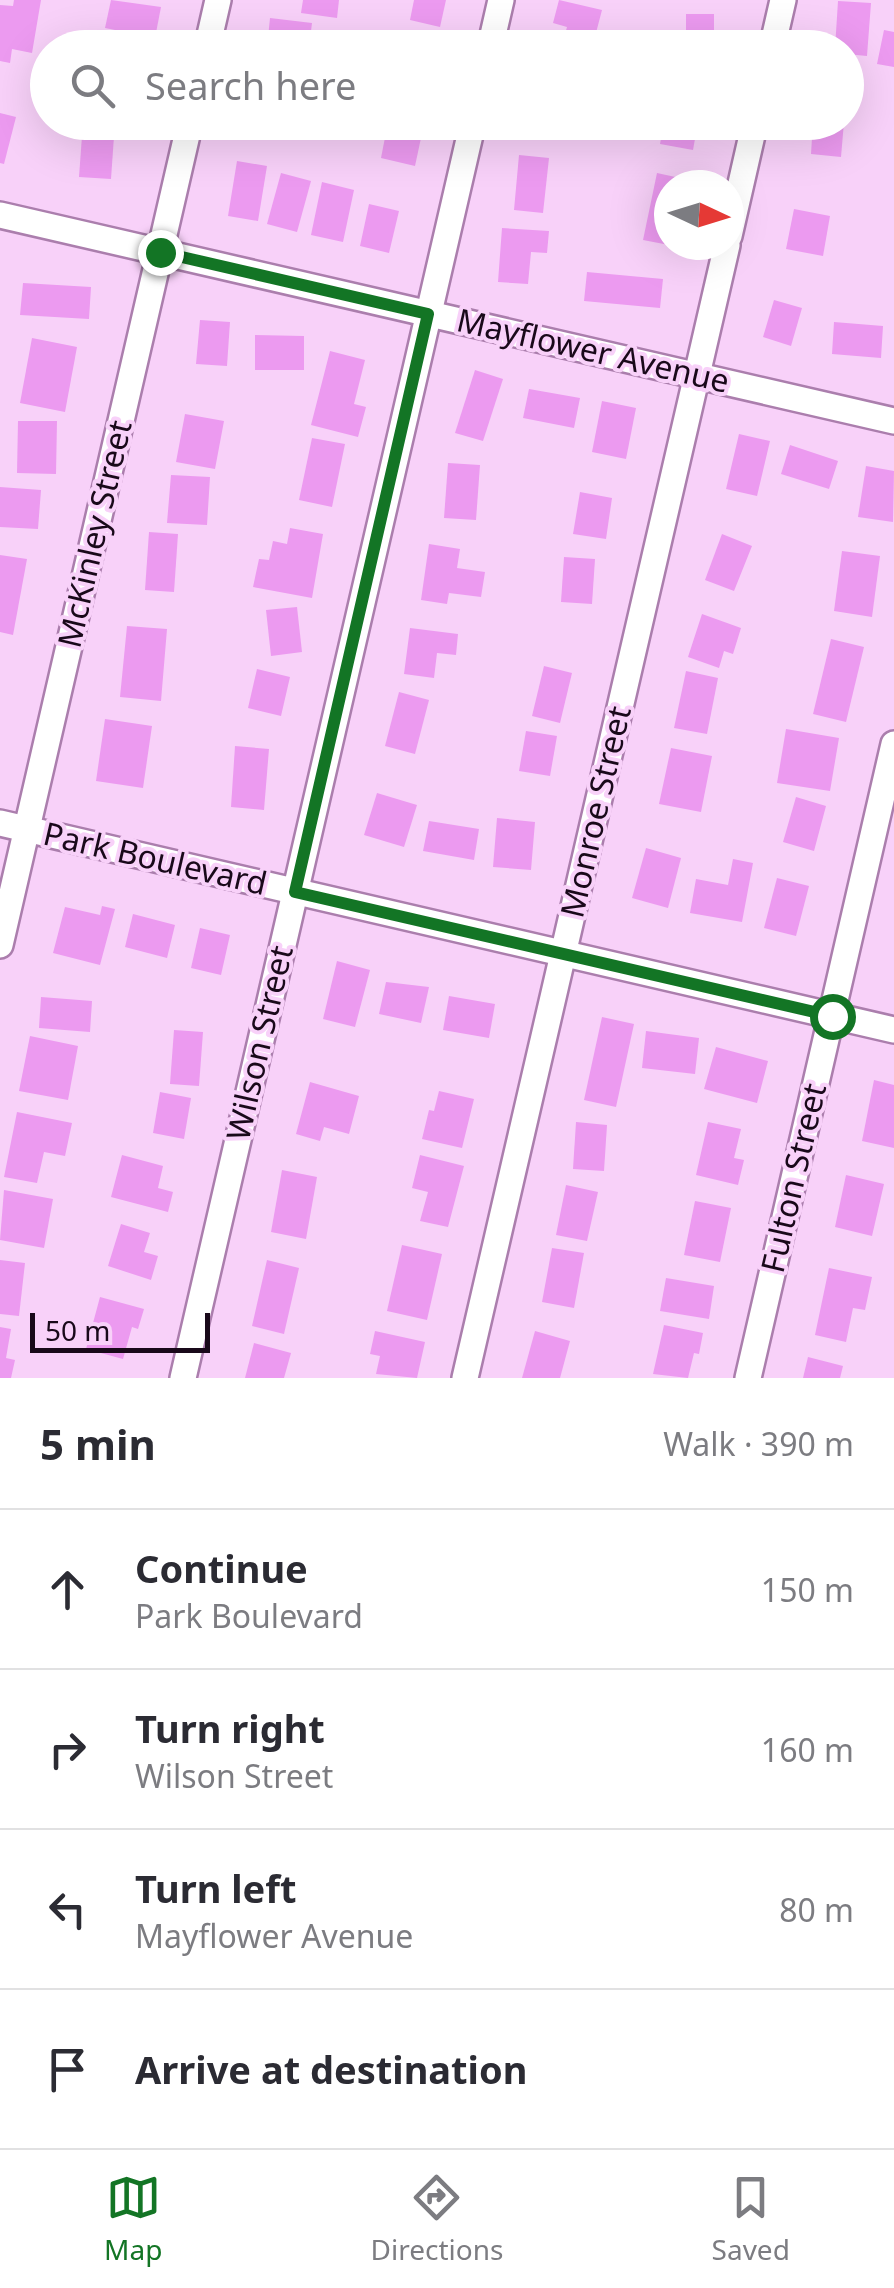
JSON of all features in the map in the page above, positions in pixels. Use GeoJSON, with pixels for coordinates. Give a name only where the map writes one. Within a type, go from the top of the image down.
{"type":"FeatureCollection","features":[{"type":"Feature","properties":{"kind":"street"},"geometry":{"type":"LineString","coordinates":[[212,30],[218,0]]}},
{"type":"Feature","properties":{"kind":"street"},"geometry":{"type":"LineString","coordinates":[[494,30],[501,0]]}},
{"type":"Feature","properties":{"kind":"street"},"geometry":{"type":"LineString","coordinates":[[776,30],[783,0]]}},
{"type":"Feature","properties":{"kind":"street","name":"McKinley Street"},"geometry":{"type":"LineString","coordinates":[[0,945],[186,140]]}},
{"type":"Feature","properties":{"kind":"street","name":"Wilson Street"},"geometry":{"type":"LineString","coordinates":[[182,1378],[468,140]]}},
{"type":"Feature","properties":{"kind":"street"},"geometry":{"type":"LineString","coordinates":[[744,170],[751,140]]}},
{"type":"Feature","properties":{"kind":"street","name":"Mayflower Avenue"},"geometry":{"type":"LineString","coordinates":[[0,214],[894,421]]}},
{"type":"Feature","properties":{"kind":"street","name":"Monroe Street"},"geometry":{"type":"LineString","coordinates":[[465,1378],[724,260]]}},
{"type":"Feature","properties":{"kind":"street","name":"Fulton Street"},"geometry":{"type":"LineString","coordinates":[[748,1378],[894,744]]}},
{"type":"Feature","properties":{"kind":"street","name":"Park Boulevard"},"geometry":{"type":"LineString","coordinates":[[0,823],[894,1030]]}},
{"type":"Feature","properties":{"kind":"building"},"geometry":{"type":"Polygon","coordinates":[[[14,0],[41,0],[36,30],[30,30],[30,53],[12,49],[10,63],[0,61],[0,5],[13,6],[14,0]]]}},
{"type":"Feature","properties":{"kind":"building"},"geometry":{"type":"Polygon","coordinates":[[[111,0],[161,7],[157,30],[105,28],[111,0]]]}},
{"type":"Feature","properties":{"kind":"building"},"geometry":{"type":"Polygon","coordinates":[[[303,0],[339,0],[337,18],[301,13],[303,0]]]}},
{"type":"Feature","properties":{"kind":"building"},"geometry":{"type":"Polygon","coordinates":[[[414,0],[446,0],[440,27],[410,20],[414,0]]]}},
{"type":"Feature","properties":{"kind":"building"},"geometry":{"type":"Polygon","coordinates":[[[559,0],[602,10],[597,30],[566,30],[567,27],[553,23],[559,0]]]}},
{"type":"Feature","properties":{"kind":"building"},"geometry":{"type":"Polygon","coordinates":[[[838,1],[871,3],[867,56],[864,30],[836,30],[838,1]]]}},
{"type":"Feature","properties":{"kind":"building"},"geometry":{"type":"Polygon","coordinates":[[[686,14],[714,14],[714,30],[686,30],[686,14]]]}},
{"type":"Feature","properties":{"kind":"building"},"geometry":{"type":"Polygon","coordinates":[[[270,18],[312,23],[311,30],[269,30],[270,18]]]}},
{"type":"Feature","properties":{"kind":"building"},"geometry":{"type":"Polygon","coordinates":[[[884,30],[894,32],[894,67],[877,64],[884,30]]]}},
{"type":"Feature","properties":{"kind":"building"},"geometry":{"type":"Polygon","coordinates":[[[0,113],[16,117],[4,164],[0,163],[0,113]]]}},
{"type":"Feature","properties":{"kind":"building"},"geometry":{"type":"Polygon","coordinates":[[[82,140],[114,140],[111,179],[79,177],[82,140]]]}},
{"type":"Feature","properties":{"kind":"building"},"geometry":{"type":"Polygon","coordinates":[[[384,140],[421,140],[415,166],[381,158],[384,140]]]}},
{"type":"Feature","properties":{"kind":"building"},"geometry":{"type":"Polygon","coordinates":[[[661,140],[695,140],[693,150],[660,144],[661,140]]]}},
{"type":"Feature","properties":{"kind":"building"},"geometry":{"type":"Polygon","coordinates":[[[812,140],[842,140],[841,157],[811,154],[812,140]]]}},
{"type":"Feature","properties":{"kind":"building"},"geometry":{"type":"Polygon","coordinates":[[[519,155],[549,158],[543,213],[514,210],[519,155]]]}},
{"type":"Feature","properties":{"kind":"building"},"geometry":{"type":"Polygon","coordinates":[[[237,161],[267,166],[258,221],[228,216],[237,161]]]}},
{"type":"Feature","properties":{"kind":"building"},"geometry":{"type":"Polygon","coordinates":[[[281,173],[311,181],[297,232],[267,224],[281,173]]]}},
{"type":"Feature","properties":{"kind":"building"},"geometry":{"type":"Polygon","coordinates":[[[322,182],[354,190],[343,242],[311,235],[322,182]]]}},
{"type":"Feature","properties":{"kind":"building"},"geometry":{"type":"Polygon","coordinates":[[[654,187],[654,242],[643,240],[654,187]]]}},
{"type":"Feature","properties":{"kind":"building"},"geometry":{"type":"Polygon","coordinates":[[[369,204],[399,211],[389,253],[360,246],[369,204]]]}},
{"type":"Feature","properties":{"kind":"building"},"geometry":{"type":"Polygon","coordinates":[[[794,209],[830,216],[823,256],[786,249],[794,209]]]}},
{"type":"Feature","properties":{"kind":"building"},"geometry":{"type":"Polygon","coordinates":[[[502,228],[549,231],[547,253],[531,252],[528,284],[498,282],[502,228]]]}},
{"type":"Feature","properties":{"kind":"building"},"geometry":{"type":"Polygon","coordinates":[[[587,272],[663,279],[660,308],[584,301],[587,272]]]}},
{"type":"Feature","properties":{"kind":"building"},"geometry":{"type":"Polygon","coordinates":[[[23,283],[91,287],[89,319],[20,315],[23,283]]]}},
{"type":"Feature","properties":{"kind":"building"},"geometry":{"type":"Polygon","coordinates":[[[774,300],[802,308],[791,346],[763,337],[774,300]]]}},
{"type":"Feature","properties":{"kind":"building"},"geometry":{"type":"Polygon","coordinates":[[[200,320],[230,322],[227,366],[196,364],[200,320]]]}},
{"type":"Feature","properties":{"kind":"building"},"geometry":{"type":"Polygon","coordinates":[[[834,322],[883,326],[881,358],[832,354],[834,322]]]}},
{"type":"Feature","properties":{"kind":"building"},"geometry":{"type":"Polygon","coordinates":[[[255,335],[304,336],[304,370],[255,370],[255,335]]]}},
{"type":"Feature","properties":{"kind":"building"},"geometry":{"type":"Polygon","coordinates":[[[32,338],[77,347],[65,412],[20,403],[32,338]]]}},
{"type":"Feature","properties":{"kind":"building"},"geometry":{"type":"Polygon","coordinates":[[[330,351],[365,360],[354,404],[366,407],[358,437],[311,425],[330,351]]]}},
{"type":"Feature","properties":{"kind":"building"},"geometry":{"type":"Polygon","coordinates":[[[475,370],[503,379],[483,441],[455,433],[475,370]]]}},
{"type":"Feature","properties":{"kind":"building"},"geometry":{"type":"Polygon","coordinates":[[[529,389],[580,398],[574,428],[523,418],[529,389]]]}},
{"type":"Feature","properties":{"kind":"building"},"geometry":{"type":"Polygon","coordinates":[[[602,401],[636,408],[626,459],[592,452],[602,401]]]}},
{"type":"Feature","properties":{"kind":"building"},"geometry":{"type":"Polygon","coordinates":[[[185,414],[224,421],[215,469],[176,462],[185,414]]]}},
{"type":"Feature","properties":{"kind":"building"},"geometry":{"type":"Polygon","coordinates":[[[18,421],[57,421],[56,474],[17,473],[18,421]]]}},
{"type":"Feature","properties":{"kind":"building"},"geometry":{"type":"Polygon","coordinates":[[[739,434],[770,441],[757,496],[726,489],[739,434]]]}},
{"type":"Feature","properties":{"kind":"building"},"geometry":{"type":"Polygon","coordinates":[[[312,438],[345,444],[332,507],[299,500],[312,438]]]}},
{"type":"Feature","properties":{"kind":"building"},"geometry":{"type":"Polygon","coordinates":[[[790,445],[838,461],[829,489],[781,474],[790,445]]]}},
{"type":"Feature","properties":{"kind":"building"},"geometry":{"type":"Polygon","coordinates":[[[448,463],[480,465],[476,520],[444,518],[448,463]]]}},
{"type":"Feature","properties":{"kind":"building"},"geometry":{"type":"Polygon","coordinates":[[[866,466],[894,471],[893,522],[858,517],[866,466]]]}},
{"type":"Feature","properties":{"kind":"building"},"geometry":{"type":"Polygon","coordinates":[[[171,475],[210,477],[207,525],[167,523],[171,475]]]}},
{"type":"Feature","properties":{"kind":"building"},"geometry":{"type":"Polygon","coordinates":[[[0,487],[41,490],[38,529],[0,527],[0,487]]]}},
{"type":"Feature","properties":{"kind":"building"},"geometry":{"type":"Polygon","coordinates":[[[580,492],[612,498],[606,539],[573,534],[580,492]]]}},
{"type":"Feature","properties":{"kind":"building"},"geometry":{"type":"Polygon","coordinates":[[[290,528],[323,534],[312,598],[253,587],[259,559],[269,560],[273,541],[287,544],[290,528]]]}},
{"type":"Feature","properties":{"kind":"building"},"geometry":{"type":"Polygon","coordinates":[[[149,532],[178,534],[174,592],[145,590],[149,532]]]}},
{"type":"Feature","properties":{"kind":"building"},"geometry":{"type":"Polygon","coordinates":[[[722,534],[752,546],[734,591],[705,580],[722,534]]]}},
{"type":"Feature","properties":{"kind":"building"},"geometry":{"type":"Polygon","coordinates":[[[429,544],[460,549],[457,568],[485,572],[481,597],[449,593],[447,604],[421,600],[429,544]]]}},
{"type":"Feature","properties":{"kind":"building"},"geometry":{"type":"Polygon","coordinates":[[[842,551],[880,556],[872,617],[834,611],[842,551]]]}},
{"type":"Feature","properties":{"kind":"building"},"geometry":{"type":"Polygon","coordinates":[[[0,555],[27,559],[13,635],[0,632],[0,555]]]}},
{"type":"Feature","properties":{"kind":"building"},"geometry":{"type":"Polygon","coordinates":[[[564,557],[595,559],[592,604],[561,602],[564,557]]]}},
{"type":"Feature","properties":{"kind":"building"},"geometry":{"type":"Polygon","coordinates":[[[297,607],[302,652],[271,656],[266,610],[297,607]]]}},
{"type":"Feature","properties":{"kind":"building"},"geometry":{"type":"Polygon","coordinates":[[[702,614],[741,628],[733,654],[724,651],[719,668],[688,657],[702,614]]]}},
{"type":"Feature","properties":{"kind":"building"},"geometry":{"type":"Polygon","coordinates":[[[127,626],[167,629],[161,701],[120,697],[127,626]]]}},
{"type":"Feature","properties":{"kind":"building"},"geometry":{"type":"Polygon","coordinates":[[[410,628],[458,634],[456,655],[437,653],[434,678],[404,674],[410,628]]]}},
{"type":"Feature","properties":{"kind":"building"},"geometry":{"type":"Polygon","coordinates":[[[831,639],[864,647],[846,722],[813,714],[831,639]]]}},
{"type":"Feature","properties":{"kind":"building"},"geometry":{"type":"Polygon","coordinates":[[[544,666],[572,673],[560,723],[532,716],[544,666]]]}},
{"type":"Feature","properties":{"kind":"building"},"geometry":{"type":"Polygon","coordinates":[[[257,669],[290,677],[281,716],[248,708],[257,669]]]}},
{"type":"Feature","properties":{"kind":"building"},"geometry":{"type":"Polygon","coordinates":[[[686,671],[718,678],[707,734],[674,728],[686,671]]]}},
{"type":"Feature","properties":{"kind":"building"},"geometry":{"type":"Polygon","coordinates":[[[399,692],[429,700],[415,754],[385,746],[399,692]]]}},
{"type":"Feature","properties":{"kind":"building"},"geometry":{"type":"Polygon","coordinates":[[[105,719],[152,726],[143,788],[96,781],[105,719]]]}},
{"type":"Feature","properties":{"kind":"building"},"geometry":{"type":"Polygon","coordinates":[[[786,729],[839,738],[830,791],[777,783],[786,729]]]}},
{"type":"Feature","properties":{"kind":"building"},"geometry":{"type":"Polygon","coordinates":[[[526,731],[557,736],[550,776],[519,771],[526,731]]]}},
{"type":"Feature","properties":{"kind":"building"},"geometry":{"type":"Polygon","coordinates":[[[235,746],[269,749],[264,810],[231,807],[235,746]]]}},
{"type":"Feature","properties":{"kind":"building"},"geometry":{"type":"Polygon","coordinates":[[[671,748],[712,756],[701,812],[659,804],[671,748]]]}},
{"type":"Feature","properties":{"kind":"building"},"geometry":{"type":"Polygon","coordinates":[[[377,793],[417,805],[404,847],[364,835],[377,793]]]}},
{"type":"Feature","properties":{"kind":"building"},"geometry":{"type":"Polygon","coordinates":[[[796,797],[826,806],[814,851],[783,842],[796,797]]]}},
{"type":"Feature","properties":{"kind":"building"},"geometry":{"type":"Polygon","coordinates":[[[497,818],[535,822],[531,870],[493,867],[497,818]]]}},
{"type":"Feature","properties":{"kind":"building"},"geometry":{"type":"Polygon","coordinates":[[[429,821],[479,829],[474,860],[423,851],[429,821]]]}},
{"type":"Feature","properties":{"kind":"building"},"geometry":{"type":"Polygon","coordinates":[[[646,848],[681,858],[668,908],[632,898],[646,848]]]}},
{"type":"Feature","properties":{"kind":"building"},"geometry":{"type":"Polygon","coordinates":[[[733,859],[753,863],[742,922],[690,913],[696,879],[728,885],[733,859]]]}},
{"type":"Feature","properties":{"kind":"building"},"geometry":{"type":"Polygon","coordinates":[[[777,878],[809,886],[796,936],[764,928],[777,878]]]}},
{"type":"Feature","properties":{"kind":"building"},"geometry":{"type":"Polygon","coordinates":[[[102,906],[115,909],[100,965],[53,953],[65,907],[100,915],[102,906]]]}},
{"type":"Feature","properties":{"kind":"building"},"geometry":{"type":"Polygon","coordinates":[[[133,914],[175,925],[167,958],[125,947],[133,914]]]}},
{"type":"Feature","properties":{"kind":"building"},"geometry":{"type":"Polygon","coordinates":[[[200,928],[230,935],[221,975],[191,968],[200,928]]]}},
{"type":"Feature","properties":{"kind":"building"},"geometry":{"type":"Polygon","coordinates":[[[337,961],[370,970],[355,1027],[323,1019],[337,961]]]}},
{"type":"Feature","properties":{"kind":"building"},"geometry":{"type":"Polygon","coordinates":[[[386,982],[429,987],[421,1023],[379,1014],[386,982]]]}},
{"type":"Feature","properties":{"kind":"building"},"geometry":{"type":"Polygon","coordinates":[[[449,996],[495,1004],[489,1038],[443,1030],[449,996]]]}},
{"type":"Feature","properties":{"kind":"building"},"geometry":{"type":"Polygon","coordinates":[[[41,997],[92,1001],[90,1032],[39,1028],[41,997]]]}},
{"type":"Feature","properties":{"kind":"building"},"geometry":{"type":"Polygon","coordinates":[[[602,1017],[634,1024],[616,1107],[584,1100],[602,1017]]]}},
{"type":"Feature","properties":{"kind":"building"},"geometry":{"type":"Polygon","coordinates":[[[174,1030],[203,1032],[199,1086],[170,1084],[174,1030]]]}},
{"type":"Feature","properties":{"kind":"building"},"geometry":{"type":"Polygon","coordinates":[[[646,1031],[699,1038],[695,1074],[642,1068],[646,1031]]]}},
{"type":"Feature","properties":{"kind":"building"},"geometry":{"type":"Polygon","coordinates":[[[30,1036],[78,1046],[68,1100],[19,1091],[30,1036]]]}},
{"type":"Feature","properties":{"kind":"building"},"geometry":{"type":"Polygon","coordinates":[[[716,1047],[768,1061],[757,1103],[704,1089],[716,1047]]]}},
{"type":"Feature","properties":{"kind":"building"},"geometry":{"type":"Polygon","coordinates":[[[874,1080],[894,1085],[894,1148],[862,1141],[874,1080]]]}},
{"type":"Feature","properties":{"kind":"building"},"geometry":{"type":"Polygon","coordinates":[[[310,1082],[359,1096],[349,1134],[324,1127],[320,1141],[296,1134],[310,1082]]]}},
{"type":"Feature","properties":{"kind":"building"},"geometry":{"type":"Polygon","coordinates":[[[439,1091],[474,1099],[462,1148],[422,1139],[429,1110],[434,1111],[439,1091]]]}},
{"type":"Feature","properties":{"kind":"building"},"geometry":{"type":"Polygon","coordinates":[[[160,1092],[191,1098],[184,1139],[153,1133],[160,1092]]]}},
{"type":"Feature","properties":{"kind":"building"},"geometry":{"type":"Polygon","coordinates":[[[17,1112],[72,1123],[65,1156],[44,1152],[37,1183],[4,1177],[17,1112]]]}},
{"type":"Feature","properties":{"kind":"building"},"geometry":{"type":"Polygon","coordinates":[[[576,1122],[607,1125],[604,1171],[573,1169],[576,1122]]]}},
{"type":"Feature","properties":{"kind":"building"},"geometry":{"type":"Polygon","coordinates":[[[708,1122],[741,1129],[734,1158],[744,1160],[738,1185],[696,1175],[708,1122]]]}},
{"type":"Feature","properties":{"kind":"building"},"geometry":{"type":"Polygon","coordinates":[[[122,1155],[163,1166],[158,1188],[173,1192],[168,1212],[111,1197],[122,1155]]]}},
{"type":"Feature","properties":{"kind":"building"},"geometry":{"type":"Polygon","coordinates":[[[420,1155],[464,1166],[448,1227],[420,1221],[428,1192],[412,1188],[420,1155]]]}},
{"type":"Feature","properties":{"kind":"building"},"geometry":{"type":"Polygon","coordinates":[[[282,1170],[317,1177],[306,1239],[271,1232],[282,1170]]]}},
{"type":"Feature","properties":{"kind":"building"},"geometry":{"type":"Polygon","coordinates":[[[846,1175],[884,1184],[872,1236],[835,1227],[846,1175]]]}},
{"type":"Feature","properties":{"kind":"building"},"geometry":{"type":"Polygon","coordinates":[[[566,1185],[598,1192],[587,1241],[556,1235],[566,1185]]]}},
{"type":"Feature","properties":{"kind":"building"},"geometry":{"type":"Polygon","coordinates":[[[4,1190],[53,1199],[44,1248],[0,1240],[4,1190]]]}},
{"type":"Feature","properties":{"kind":"building"},"geometry":{"type":"Polygon","coordinates":[[[695,1201],[731,1208],[720,1262],[684,1255],[695,1201]]]}},
{"type":"Feature","properties":{"kind":"building"},"geometry":{"type":"Polygon","coordinates":[[[121,1224],[150,1233],[144,1252],[158,1256],[151,1280],[108,1266],[121,1224]]]}},
{"type":"Feature","properties":{"kind":"building"},"geometry":{"type":"Polygon","coordinates":[[[402,1245],[442,1254],[427,1320],[387,1311],[402,1245]]]}},
{"type":"Feature","properties":{"kind":"building"},"geometry":{"type":"Polygon","coordinates":[[[552,1248],[584,1253],[574,1308],[542,1302],[552,1248]]]}},
{"type":"Feature","properties":{"kind":"building"},"geometry":{"type":"Polygon","coordinates":[[[0,1260],[25,1263],[19,1316],[0,1314],[0,1260]]]}},
{"type":"Feature","properties":{"kind":"building"},"geometry":{"type":"Polygon","coordinates":[[[267,1260],[299,1268],[284,1334],[252,1326],[267,1260]]]}},
{"type":"Feature","properties":{"kind":"building"},"geometry":{"type":"Polygon","coordinates":[[[829,1268],[872,1277],[865,1310],[853,1308],[846,1342],[815,1335],[829,1268]]]}},
{"type":"Feature","properties":{"kind":"building"},"geometry":{"type":"Polygon","coordinates":[[[666,1278],[714,1286],[709,1319],[660,1311],[666,1278]]]}},
{"type":"Feature","properties":{"kind":"building"},"geometry":{"type":"Polygon","coordinates":[[[100,1297],[144,1309],[138,1329],[132,1327],[123,1359],[86,1349],[100,1297]]]}},
{"type":"Feature","properties":{"kind":"building"},"geometry":{"type":"Polygon","coordinates":[[[664,1325],[703,1333],[688,1378],[653,1374],[664,1325]]]}},
{"type":"Feature","properties":{"kind":"building"},"geometry":{"type":"Polygon","coordinates":[[[0,1327],[11,1329],[6,1358],[15,1360],[11,1378],[0,1378],[0,1327]]]}},
{"type":"Feature","properties":{"kind":"building"},"geometry":{"type":"Polygon","coordinates":[[[375,1331],[425,1342],[417,1378],[376,1374],[380,1356],[370,1354],[375,1331]]]}},
{"type":"Feature","properties":{"kind":"building"},"geometry":{"type":"Polygon","coordinates":[[[535,1331],[570,1341],[560,1378],[522,1378],[535,1331]]]}},
{"type":"Feature","properties":{"kind":"building"},"geometry":{"type":"Polygon","coordinates":[[[254,1343],[291,1353],[284,1378],[245,1378],[254,1343]]]}},
{"type":"Feature","properties":{"kind":"building"},"geometry":{"type":"Polygon","coordinates":[[[808,1357],[843,1366],[840,1378],[803,1378],[808,1357]]]}},
{"type":"Feature","properties":{"kind":"route"},"geometry":{"type":"LineString","coordinates":[[160,252],[428,314],[295,892],[832,1016]]}}]}
